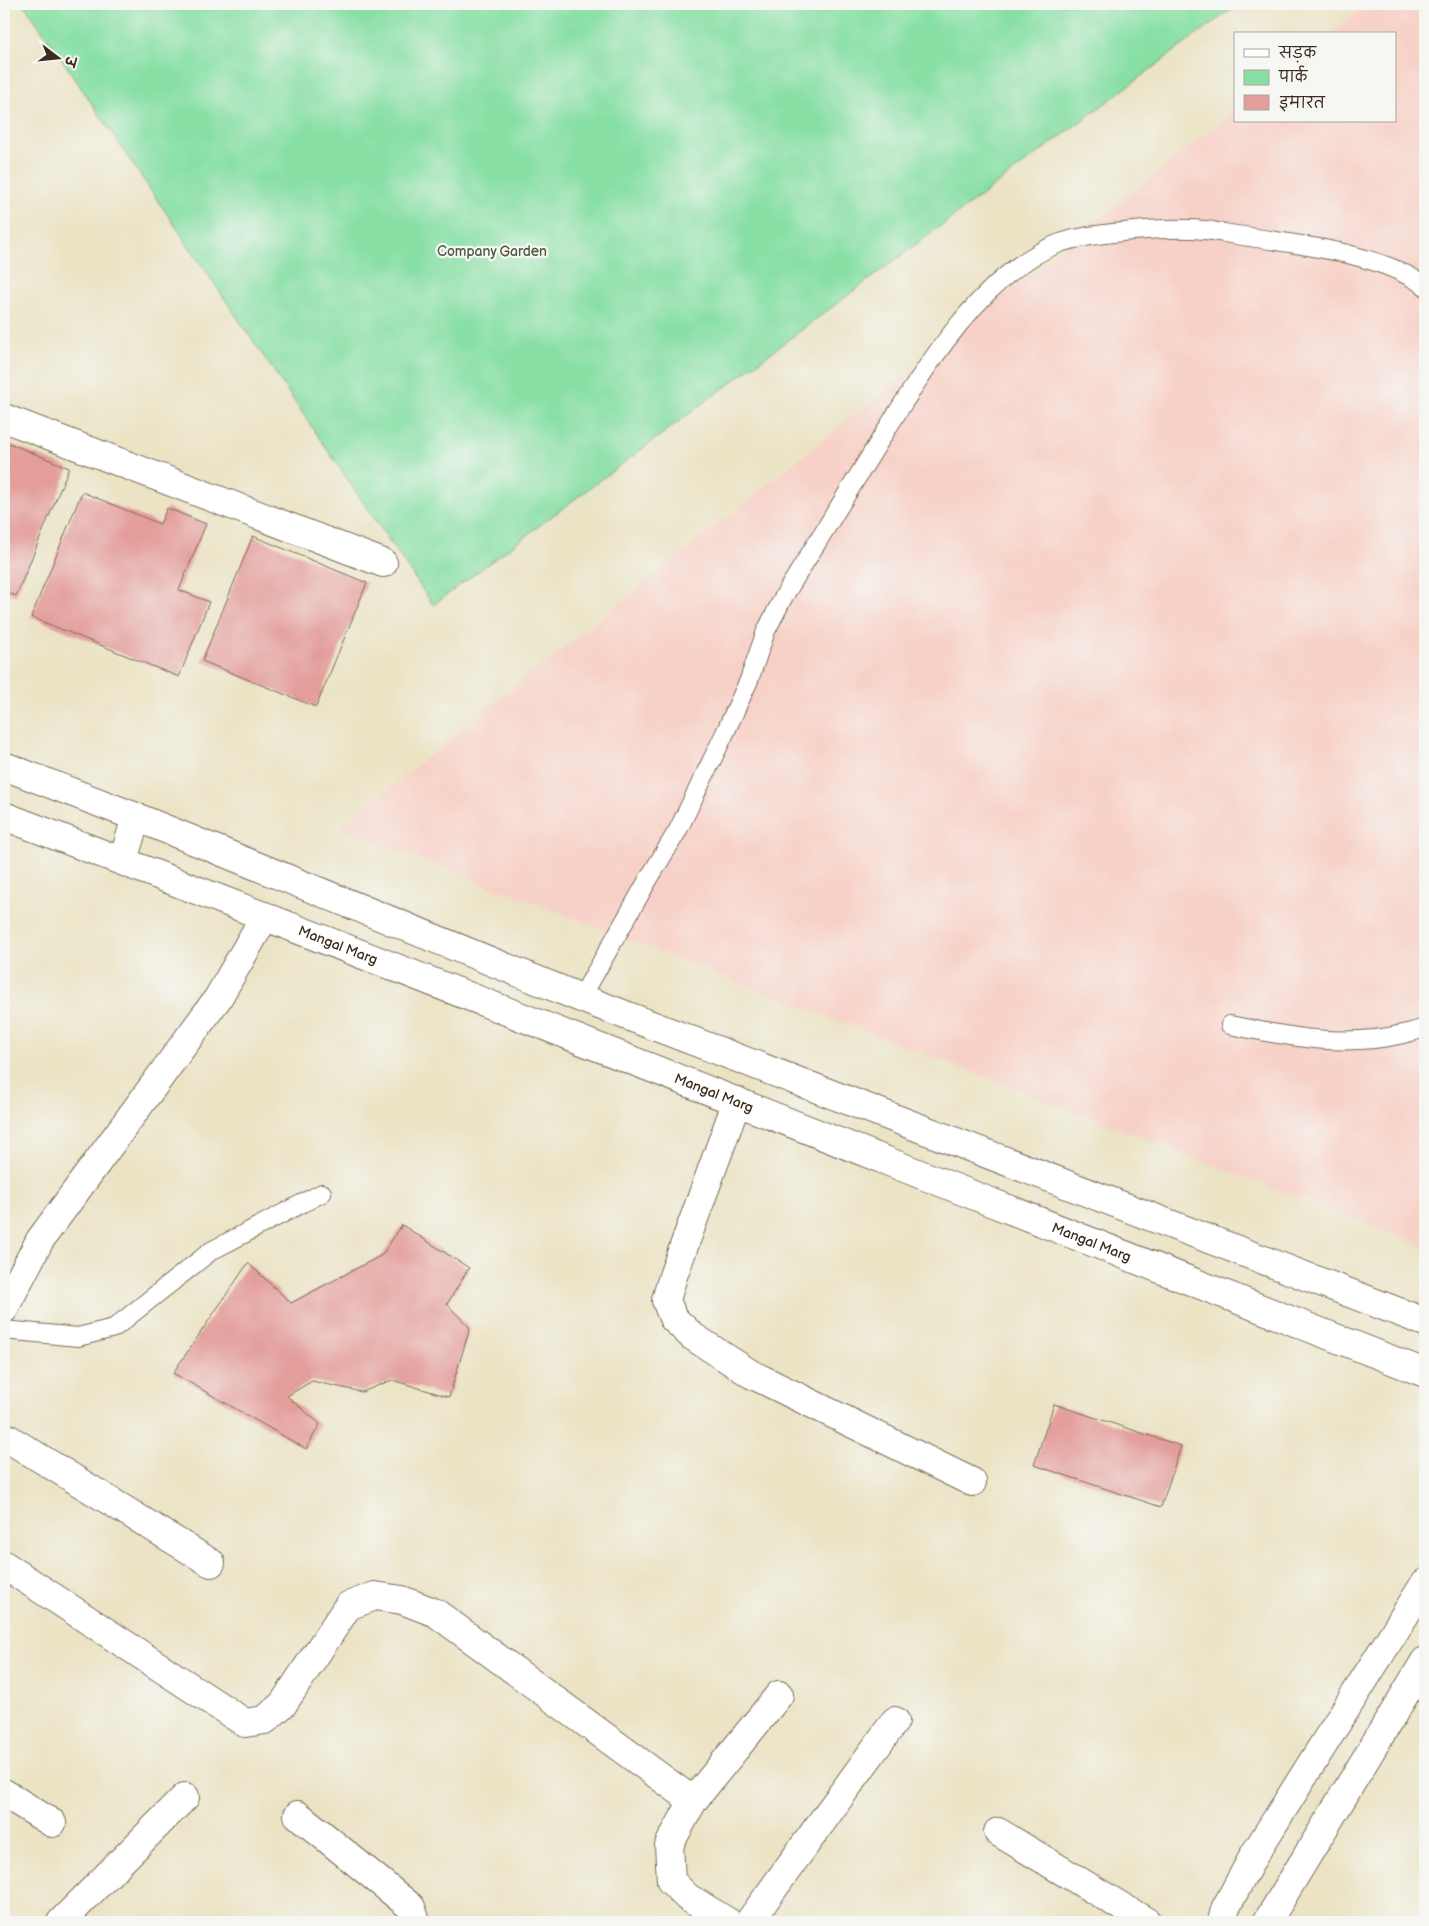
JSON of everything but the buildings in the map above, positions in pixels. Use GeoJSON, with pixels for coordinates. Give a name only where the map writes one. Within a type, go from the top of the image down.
{"type":"FeatureCollection","features":[{"type":"Feature","properties":{"kind":"street"},"geometry":{"type":"LineString","coordinates":[[4,418],[383,563]]}},
{"type":"Feature","properties":{"kind":"street"},"geometry":{"type":"LineString","coordinates":[[4,766],[136,817],[581,998],[1423,1315]]}},
{"type":"Feature","properties":{"kind":"street","name":"Mangal Marg"},"geometry":{"type":"LineString","coordinates":[[4,816],[266,916],[1425,1373]]}},
{"type":"Feature","properties":{"kind":"street"},"geometry":{"type":"LineString","coordinates":[[123,861],[136,817]]}},
{"type":"Feature","properties":{"kind":"street"},"geometry":{"type":"LineString","coordinates":[[4,1308],[40,1240],[218,998],[266,916]]}},
{"type":"Feature","properties":{"kind":"street"},"geometry":{"type":"LineString","coordinates":[[737,1101],[673,1276],[666,1300],[673,1318],[692,1336],[751,1374],[972,1482]]}},
{"type":"Feature","properties":{"kind":"street"},"geometry":{"type":"LineString","coordinates":[[4,1436],[211,1563]]}},
{"type":"Feature","properties":{"kind":"street"},"geometry":{"type":"LineString","coordinates":[[4,1565],[245,1723],[265,1720],[283,1704],[348,1606],[375,1596],[402,1600],[436,1613],[693,1801]]}},
{"type":"Feature","properties":{"kind":"street"},"geometry":{"type":"LineString","coordinates":[[1222,1922],[1225,1909],[1254,1855],[1425,1583]]}},
{"type":"Feature","properties":{"kind":"street"},"geometry":{"type":"LineString","coordinates":[[1267,1922],[1425,1662]]}},
{"type":"Feature","properties":{"kind":"street"},"geometry":{"type":"LineString","coordinates":[[728,1922],[687,1896],[671,1881],[669,1845],[693,1801],[779,1695]]}},
{"type":"Feature","properties":{"kind":"street"},"geometry":{"type":"LineString","coordinates":[[749,1922],[895,1721]]}},
{"type":"Feature","properties":{"kind":"street"},"geometry":{"type":"LineString","coordinates":[[4,1793],[52,1822]]}},
{"type":"Feature","properties":{"kind":"street"},"geometry":{"type":"LineString","coordinates":[[61,1922],[185,1798]]}},
{"type":"Feature","properties":{"kind":"street"},"geometry":{"type":"LineString","coordinates":[[298,1815],[410,1907],[416,1922]]}},
{"type":"Feature","properties":{"kind":"street"},"geometry":{"type":"LineString","coordinates":[[998,1832],[1147,1922]]}},
{"type":"Feature","properties":{"kind":"lane"},"geometry":{"type":"LineString","coordinates":[[581,998],[682,823],[749,680],[766,631],[784,596],[914,387],[973,307],[1000,282],[1029,259],[1059,244],[1088,236],[1161,229],[1204,230],[1322,249],[1376,262],[1425,286]]}},
{"type":"Feature","properties":{"kind":"lane"},"geometry":{"type":"LineString","coordinates":[[1230,1026],[1296,1038],[1353,1041],[1392,1036],[1417,1030],[1425,1043]]}},
{"type":"Feature","properties":{"kind":"lane"},"geometry":{"type":"LineString","coordinates":[[4,1330],[78,1337],[114,1328],[210,1250],[322,1193]]}},
{"type":"Feature","properties":{"kind":"shaded area"},"geometry":{"type":"Polygon","coordinates":[[[1368,4],[1425,4],[1425,1247],[339,828],[1234,111],[1234,122],[1396,122],[1396,32],[1333,32],[1368,4]]]}},
{"type":"Feature","properties":{"kind":"green space","name":"Company Garden"},"geometry":{"type":"Polygon","coordinates":[[[24,4],[1238,4],[433,605],[24,4]]]}}]}
